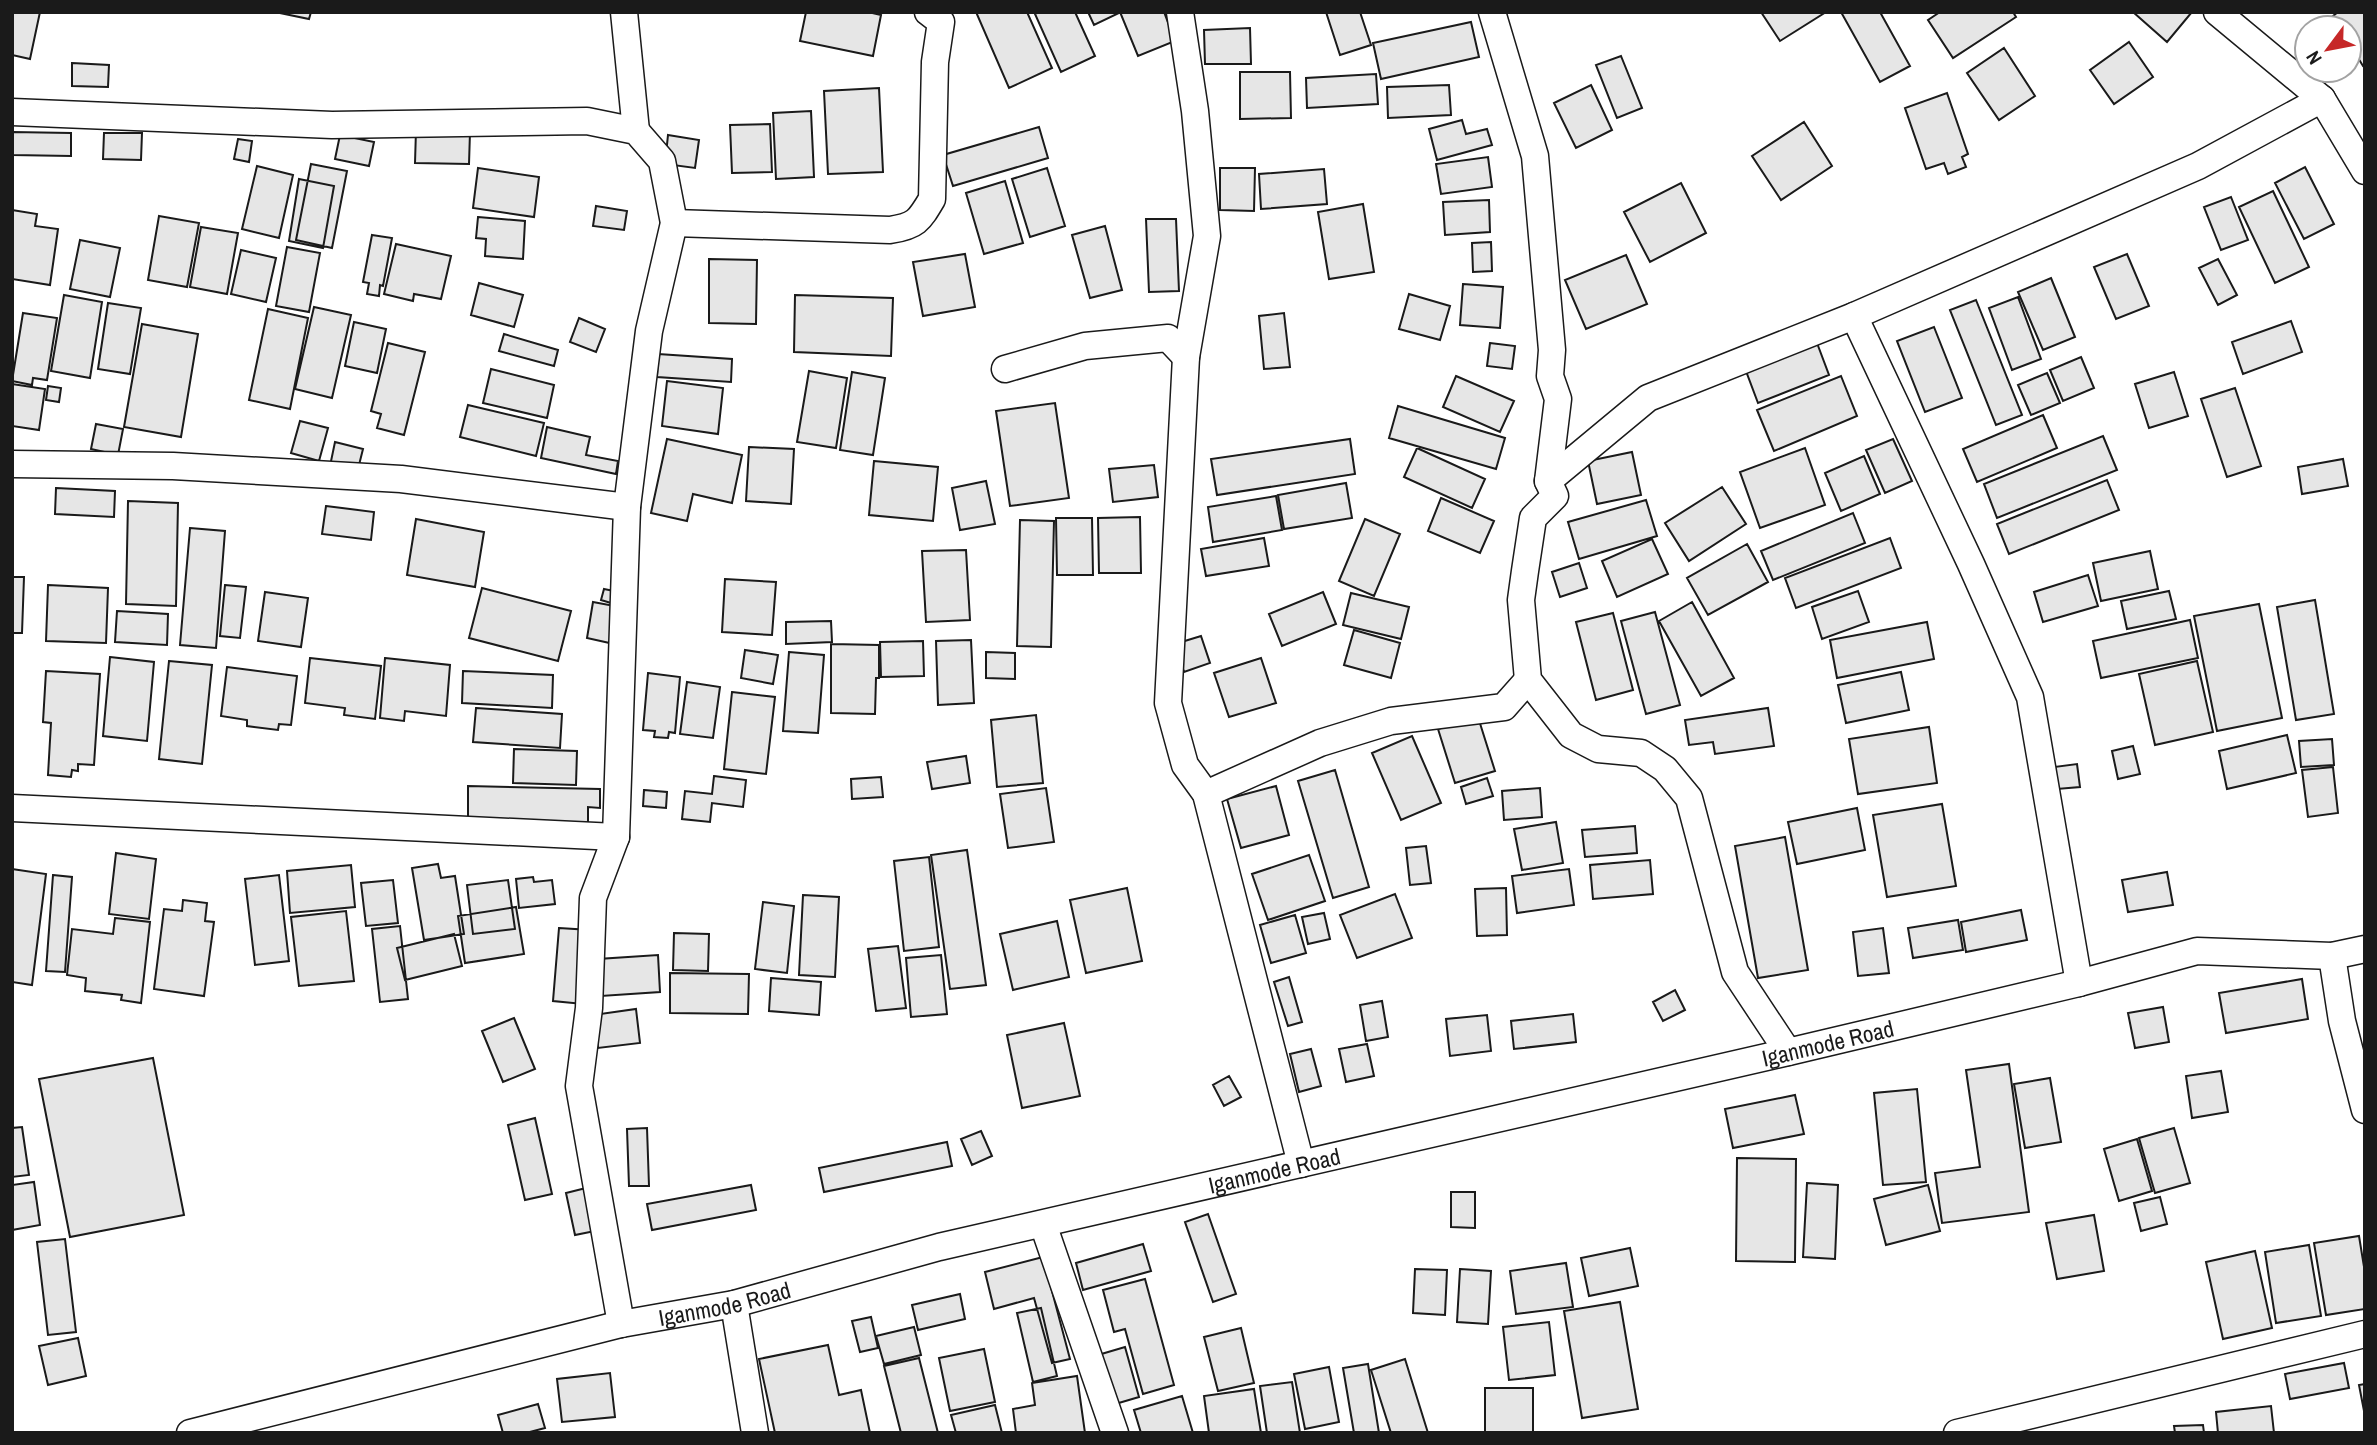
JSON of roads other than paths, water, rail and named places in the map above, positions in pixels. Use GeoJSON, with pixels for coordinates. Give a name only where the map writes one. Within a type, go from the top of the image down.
{"type":"FeatureCollection","features":[{"type":"Feature","properties":{"kind":"street"},"geometry":{"type":"LineString","coordinates":[[621,1324],[579,1086],[589,1008],[593,898],[616,837],[627,508],[649,331],[674,223],[662,161],[636,131],[624,12]]}},
{"type":"Feature","properties":{"kind":"street"},"geometry":{"type":"LineString","coordinates":[[674,223],[890,230],[909,227],[924,213],[932,199],[935,62],[941,22],[928,12]]}},
{"type":"Feature","properties":{"kind":"street"},"geometry":{"type":"LineString","coordinates":[[1180,12],[1195,111],[1207,236],[1186,357],[1168,703],[1185,765],[1206,794],[1301,1164]]}},
{"type":"Feature","properties":{"kind":"street"},"geometry":{"type":"LineString","coordinates":[[1492,12],[1535,156],[1552,350],[1549,376],[1558,399],[1548,481],[1555,496],[1533,517],[1521,600],[1528,680],[1571,735],[1598,749],[1641,753],[1665,769],[1689,798],[1735,972],[1788,1052]]}},
{"type":"Feature","properties":{"kind":"street"},"geometry":{"type":"LineString","coordinates":[[2217,12],[2322,99],[2365,171]]}},
{"type":"Feature","properties":{"kind":"street"},"geometry":{"type":"LineString","coordinates":[[1548,481],[1648,398],[1854,316],[2198,166],[2322,99]]}},
{"type":"Feature","properties":{"kind":"street"},"geometry":{"type":"LineString","coordinates":[[12,112],[332,125],[587,121],[636,131]]}},
{"type":"Feature","properties":{"kind":"street"},"geometry":{"type":"LineString","coordinates":[[1854,316],[2030,696],[2079,983]]}},
{"type":"Feature","properties":{"kind":"street"},"geometry":{"type":"LineString","coordinates":[[1005,369],[1085,346],[1168,338],[1186,357]]}},
{"type":"Feature","properties":{"kind":"street"},"geometry":{"type":"LineString","coordinates":[[12,464],[173,466],[401,479],[627,508]]}},
{"type":"Feature","properties":{"kind":"street"},"geometry":{"type":"LineString","coordinates":[[1206,794],[1320,743],[1391,720],[1504,707],[1528,680]]}},
{"type":"Feature","properties":{"kind":"street"},"geometry":{"type":"LineString","coordinates":[[12,808],[616,837]]}},
{"type":"Feature","properties":{"kind":"street","name":"Iganmode Road"},"geometry":{"type":"LineString","coordinates":[[190,1433],[621,1324],[734,1304],[939,1247],[1788,1052],[2079,983],[2197,950],[2332,957],[2365,949]]}},
{"type":"Feature","properties":{"kind":"street"},"geometry":{"type":"LineString","coordinates":[[2332,957],[2342,1021],[2365,1110]]}},
{"type":"Feature","properties":{"kind":"street"},"geometry":{"type":"LineString","coordinates":[[1044,1224],[1115,1433]]}},
{"type":"Feature","properties":{"kind":"street"},"geometry":{"type":"LineString","coordinates":[[734,1304],[755,1433]]}},
{"type":"Feature","properties":{"kind":"street"},"geometry":{"type":"LineString","coordinates":[[1957,1433],[2365,1334]]}}]}
